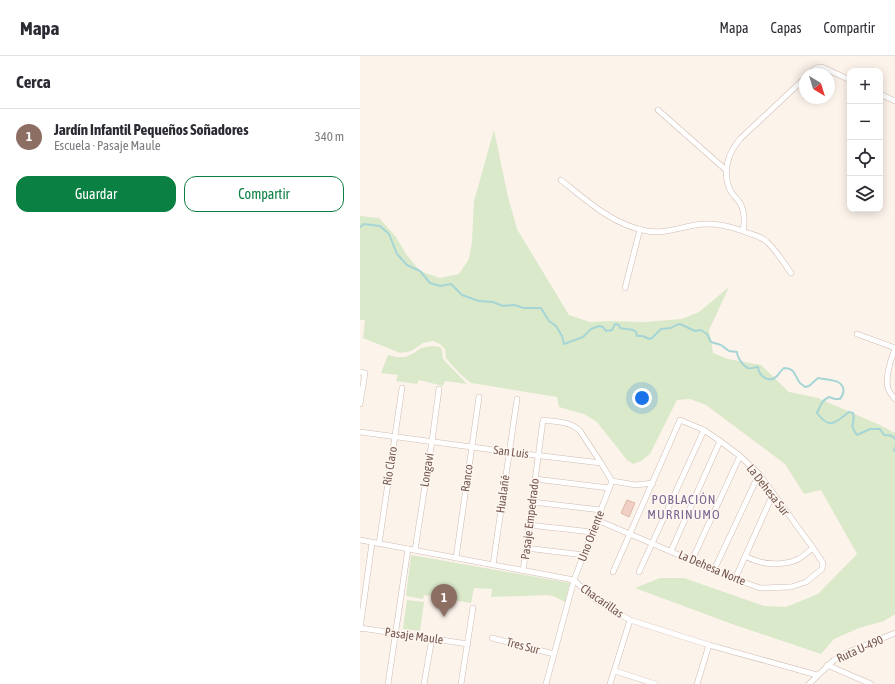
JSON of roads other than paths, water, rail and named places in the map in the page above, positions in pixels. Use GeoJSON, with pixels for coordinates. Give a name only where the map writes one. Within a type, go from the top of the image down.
{"type":"FeatureCollection","features":[{"type":"Feature","properties":{"kind":"street"},"geometry":{"type":"LineString","coordinates":[[835,73],[847,79]]}},
{"type":"Feature","properties":{"kind":"street"},"geometry":{"type":"LineString","coordinates":[[743,231],[743,210],[730,190],[727,181],[726,170],[730,155],[737,142],[799,84]]}},
{"type":"Feature","properties":{"kind":"street"},"geometry":{"type":"LineString","coordinates":[[883,95],[895,101]]}},
{"type":"Feature","properties":{"kind":"street"},"geometry":{"type":"LineString","coordinates":[[658,110],[726,170]]}},
{"type":"Feature","properties":{"kind":"street"},"geometry":{"type":"LineString","coordinates":[[561,180],[588,203],[605,214],[622,223],[640,229],[647,231],[660,231],[701,224],[714,224],[730,226],[761,238],[771,246],[791,273]]}},
{"type":"Feature","properties":{"kind":"street"},"geometry":{"type":"LineString","coordinates":[[625,288],[640,229]]}},
{"type":"Feature","properties":{"kind":"street"},"geometry":{"type":"LineString","coordinates":[[857,334],[895,348],[891,359],[887,382],[889,391],[895,399]]}},
{"type":"Feature","properties":{"kind":"street"},"geometry":{"type":"LineString","coordinates":[[360,404],[362,372]]}},
{"type":"Feature","properties":{"kind":"street","name":"Río Claro"},"geometry":{"type":"LineString","coordinates":[[378,544],[402,388]]}},
{"type":"Feature","properties":{"kind":"street","name":"Longaví"},"geometry":{"type":"LineString","coordinates":[[414,550],[439,389]]}},
{"type":"Feature","properties":{"kind":"street","name":"Ranco"},"geometry":{"type":"LineString","coordinates":[[456,558],[479,397]]}},
{"type":"Feature","properties":{"kind":"street","name":"Hualañé"},"geometry":{"type":"LineString","coordinates":[[493,565],[517,399]]}},
{"type":"Feature","properties":{"kind":"street","name":"Pasaje Empedrado"},"geometry":{"type":"LineString","coordinates":[[523,571],[543,420],[575,426],[580,431],[601,463]]}},
{"type":"Feature","properties":{"kind":"street","name":"La Dehesa Sur"},"geometry":{"type":"LineString","coordinates":[[653,483],[680,420],[704,430],[720,440],[759,474],[823,563]]}},
{"type":"Feature","properties":{"kind":"street"},"geometry":{"type":"LineString","coordinates":[[639,572],[704,430]]}},
{"type":"Feature","properties":{"kind":"street","name":"San Luis"},"geometry":{"type":"LineString","coordinates":[[360,432],[601,463]]}},
{"type":"Feature","properties":{"kind":"street"},"geometry":{"type":"LineString","coordinates":[[671,551],[720,440]]}},
{"type":"Feature","properties":{"kind":"street"},"geometry":{"type":"LineString","coordinates":[[692,560],[740,456]]}},
{"type":"Feature","properties":{"kind":"street"},"geometry":{"type":"LineString","coordinates":[[601,463],[612,480],[636,485],[653,483]]}},
{"type":"Feature","properties":{"kind":"street"},"geometry":{"type":"LineString","coordinates":[[714,570],[759,474]]}},
{"type":"Feature","properties":{"kind":"street"},"geometry":{"type":"LineString","coordinates":[[535,479],[609,488]]}},
{"type":"Feature","properties":{"kind":"street","name":"Uno Oriente"},"geometry":{"type":"LineString","coordinates":[[546,684],[574,580],[612,480]]}},
{"type":"Feature","properties":{"kind":"street"},"geometry":{"type":"LineString","coordinates":[[613,572],[653,483]]}},
{"type":"Feature","properties":{"kind":"street"},"geometry":{"type":"LineString","coordinates":[[735,579],[773,494]]}},
{"type":"Feature","properties":{"kind":"street"},"geometry":{"type":"LineString","coordinates":[[532,502],[600,510]]}},
{"type":"Feature","properties":{"kind":"street","name":"La Dehesa Norte"},"geometry":{"type":"LineString","coordinates":[[597,520],[631,533],[735,579],[760,588],[791,587],[806,582],[822,569],[823,563]]}},
{"type":"Feature","properties":{"kind":"street"},"geometry":{"type":"LineString","coordinates":[[529,525],[592,532]]}},
{"type":"Feature","properties":{"kind":"street","name":"Chacarillas"},"geometry":{"type":"LineString","coordinates":[[360,540],[574,580],[602,604],[630,620],[817,675]]}},
{"type":"Feature","properties":{"kind":"street"},"geometry":{"type":"LineString","coordinates":[[360,629],[372,543]]}},
{"type":"Feature","properties":{"kind":"street"},"geometry":{"type":"LineString","coordinates":[[526,548],[584,555]]}},
{"type":"Feature","properties":{"kind":"street"},"geometry":{"type":"LineString","coordinates":[[745,556],[757,561],[777,564],[799,559],[813,548]]}},
{"type":"Feature","properties":{"kind":"street"},"geometry":{"type":"LineString","coordinates":[[388,684],[408,549]]}},
{"type":"Feature","properties":{"kind":"street"},"geometry":{"type":"LineString","coordinates":[[462,684],[473,608]]}},
{"type":"Feature","properties":{"kind":"street"},"geometry":{"type":"LineString","coordinates":[[610,684],[630,620]]}},
{"type":"Feature","properties":{"kind":"street","name":"Pasaje Maule"},"geometry":{"type":"LineString","coordinates":[[360,629],[468,644]]}},
{"type":"Feature","properties":{"kind":"street","name":"Ruta U-490"},"geometry":{"type":"LineString","coordinates":[[809,684],[834,660],[846,653],[895,633]]}},
{"type":"Feature","properties":{"kind":"street"},"geometry":{"type":"LineString","coordinates":[[889,636],[895,638]]}},
{"type":"Feature","properties":{"kind":"street"},"geometry":{"type":"LineString","coordinates":[[424,684],[432,638]]}},
{"type":"Feature","properties":{"kind":"street","name":"Tres Sur"},"geometry":{"type":"LineString","coordinates":[[492,638],[554,654]]}},
{"type":"Feature","properties":{"kind":"street"},"geometry":{"type":"LineString","coordinates":[[697,684],[709,644]]}},
{"type":"Feature","properties":{"kind":"street"},"geometry":{"type":"LineString","coordinates":[[827,666],[871,684]]}},
{"type":"Feature","properties":{"kind":"street"},"geometry":{"type":"LineString","coordinates":[[615,671],[655,684]]}},
{"type":"Feature","properties":{"kind":"waterway"},"geometry":{"type":"LineString","coordinates":[[360,227],[364,224],[380,226],[389,234],[397,254],[407,265],[420,271],[430,283],[440,286],[451,284],[462,295],[479,301],[493,302],[503,306],[514,305],[524,308],[541,308],[549,321],[556,326],[562,336],[564,344],[583,337],[591,329],[599,326],[603,327],[606,331],[612,330],[615,324],[619,325],[620,328],[633,330],[636,332],[637,336],[643,336],[649,339],[661,329],[671,328],[680,324],[695,331],[701,330],[707,334],[711,342],[721,345],[729,351],[737,352],[739,359],[746,367],[758,367],[760,373],[765,378],[774,378],[784,368],[788,368],[794,372],[800,383],[805,387],[809,386],[818,378],[838,382],[844,390],[840,399],[827,398],[820,406],[817,413],[829,423],[836,422],[849,412],[853,413],[853,428],[857,435],[870,429],[880,429],[884,435],[895,439]]}},
{"type":"Feature","properties":{"kind":"place","name":"Jardín Infantil Pequeños Soñadores"},"geometry":{"type":"Point","coordinates":[444,617]}},
{"type":"Feature","properties":{"kind":"district","name":"POBLACIÓN MURRINUMO"},"geometry":{"type":"Point","coordinates":[684,506]}}]}
